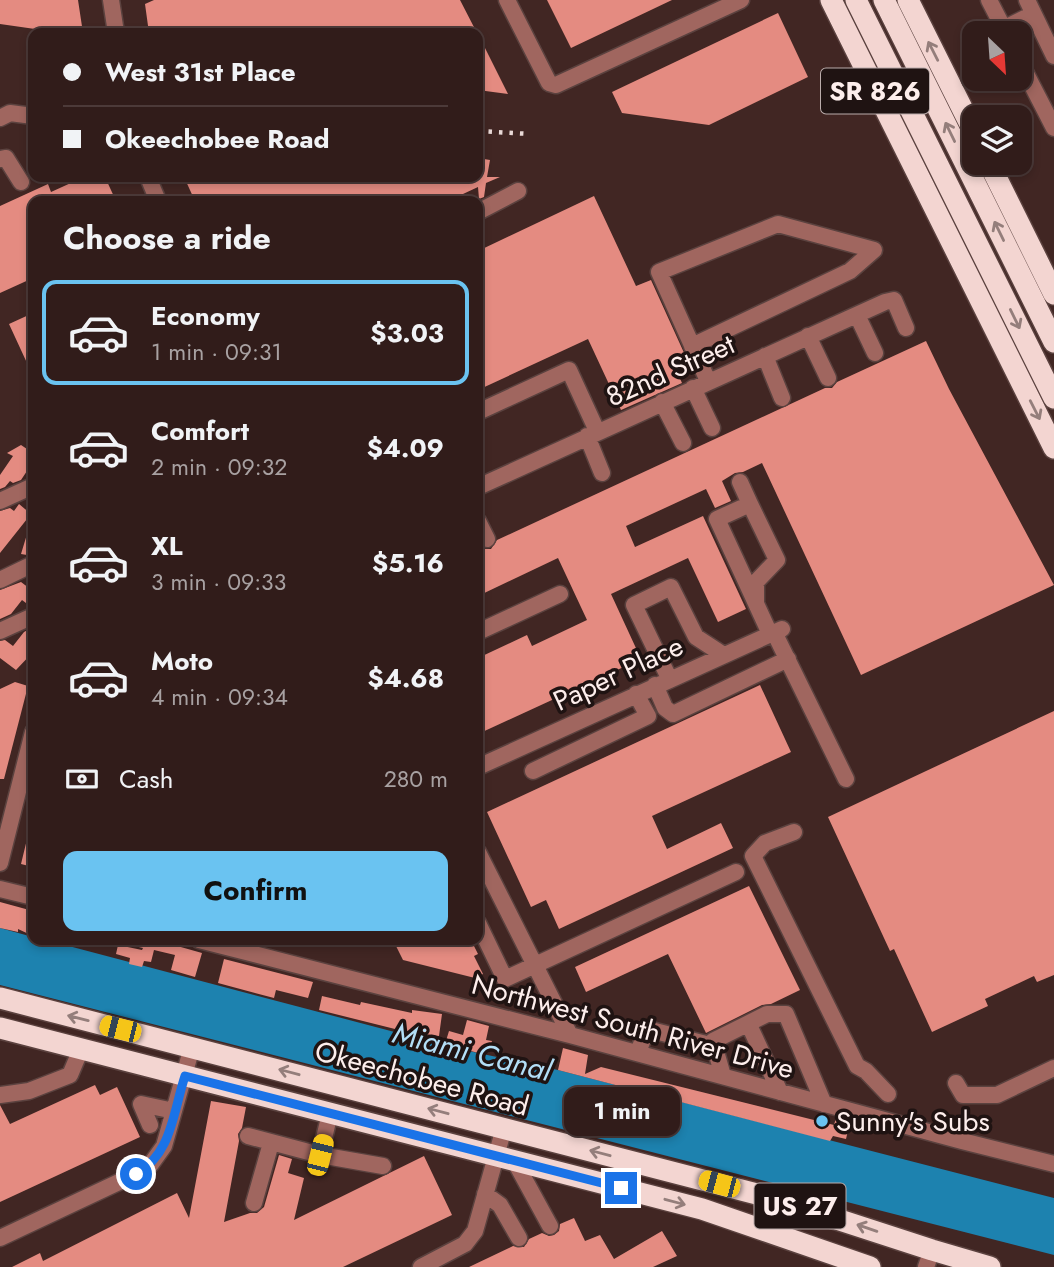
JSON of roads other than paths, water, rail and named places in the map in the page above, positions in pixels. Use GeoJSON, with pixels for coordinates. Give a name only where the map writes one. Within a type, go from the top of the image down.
{"type":"FeatureCollection","features":[{"type":"Feature","properties":{"kind":"highway","name":"SR 826"},"geometry":{"type":"LineString","coordinates":[[831,0],[1054,448]]}},
{"type":"Feature","properties":{"kind":"highway"},"geometry":{"type":"LineString","coordinates":[[856,0],[1054,398]]}},
{"type":"Feature","properties":{"kind":"highway"},"geometry":{"type":"LineString","coordinates":[[884,0],[1054,342]]}},
{"type":"Feature","properties":{"kind":"highway","name":"SR 826"},"geometry":{"type":"LineString","coordinates":[[908,0],[962,108]]}},
{"type":"Feature","properties":{"kind":"highway"},"geometry":{"type":"LineString","coordinates":[[995,175],[1054,293]]}},
{"type":"Feature","properties":{"kind":"highway","name":"Okeechobee Road"},"geometry":{"type":"LineString","coordinates":[[0,999],[772,1198],[929,1259],[990,1267]]}},
{"type":"Feature","properties":{"kind":"highway","name":"Okeechobee Road"},"geometry":{"type":"LineString","coordinates":[[0,1028],[702,1209],[834,1261],[870,1267]]}},
{"type":"Feature","properties":{"kind":"street"},"geometry":{"type":"LineString","coordinates":[[111,0],[115,28]]}},
{"type":"Feature","properties":{"kind":"street"},"geometry":{"type":"LineString","coordinates":[[507,0],[549,83],[556,85],[741,0]]}},
{"type":"Feature","properties":{"kind":"street"},"geometry":{"type":"LineString","coordinates":[[989,0],[1000,21]]}},
{"type":"Feature","properties":{"kind":"street"},"geometry":{"type":"LineString","coordinates":[[1015,21],[1030,7],[1054,56]]}},
{"type":"Feature","properties":{"kind":"street"},"geometry":{"type":"LineString","coordinates":[[1032,85],[1054,128]]}},
{"type":"Feature","properties":{"kind":"street"},"geometry":{"type":"LineString","coordinates":[[0,118],[10,113],[28,118]]}},
{"type":"Feature","properties":{"kind":"street"},"geometry":{"type":"LineString","coordinates":[[0,159],[6,158],[21,181]]}},
{"type":"Feature","properties":{"kind":"street"},"geometry":{"type":"LineString","coordinates":[[483,209],[519,191]]}},
{"type":"Feature","properties":{"kind":"street"},"geometry":{"type":"LineString","coordinates":[[692,346],[850,271],[874,250],[778,224],[659,272],[692,346],[712,428]]}},
{"type":"Feature","properties":{"kind":"street","name":"82nd Street"},"geometry":{"type":"LineString","coordinates":[[483,485],[885,302],[894,300],[906,328]]}},
{"type":"Feature","properties":{"kind":"street"},"geometry":{"type":"LineString","coordinates":[[856,315],[875,353]]}},
{"type":"Feature","properties":{"kind":"street"},"geometry":{"type":"LineString","coordinates":[[808,337],[828,378]]}},
{"type":"Feature","properties":{"kind":"street"},"geometry":{"type":"LineString","coordinates":[[765,356],[782,398]]}},
{"type":"Feature","properties":{"kind":"street"},"geometry":{"type":"LineString","coordinates":[[483,410],[569,370],[592,433],[602,473]]}},
{"type":"Feature","properties":{"kind":"street"},"geometry":{"type":"LineString","coordinates":[[662,402],[683,443]]}},
{"type":"Feature","properties":{"kind":"street"},"geometry":{"type":"LineString","coordinates":[[740,482],[777,560],[756,582],[756,602]]}},
{"type":"Feature","properties":{"kind":"street"},"geometry":{"type":"LineString","coordinates":[[0,501],[28,488]]}},
{"type":"Feature","properties":{"kind":"street"},"geometry":{"type":"LineString","coordinates":[[750,504],[717,519],[846,779]]}},
{"type":"Feature","properties":{"kind":"street"},"geometry":{"type":"LineString","coordinates":[[483,531],[487,539]]}},
{"type":"Feature","properties":{"kind":"street"},"geometry":{"type":"LineString","coordinates":[[0,580],[28,566]]}},
{"type":"Feature","properties":{"kind":"street"},"geometry":{"type":"LineString","coordinates":[[722,654],[696,637],[671,587],[635,605],[662,682],[664,708],[673,714],[788,659]]}},
{"type":"Feature","properties":{"kind":"street"},"geometry":{"type":"LineString","coordinates":[[483,630],[560,594]]}},
{"type":"Feature","properties":{"kind":"street"},"geometry":{"type":"LineString","coordinates":[[0,631],[28,618]]}},
{"type":"Feature","properties":{"kind":"street","name":"Paper Place"},"geometry":{"type":"LineString","coordinates":[[483,763],[775,632]]}},
{"type":"Feature","properties":{"kind":"street"},"geometry":{"type":"LineString","coordinates":[[533,771],[648,716],[636,694]]}},
{"type":"Feature","properties":{"kind":"street"},"geometry":{"type":"LineString","coordinates":[[603,709],[612,733]]}},
{"type":"Feature","properties":{"kind":"street"},"geometry":{"type":"LineString","coordinates":[[0,863],[28,752]]}},
{"type":"Feature","properties":{"kind":"street"},"geometry":{"type":"LineString","coordinates":[[794,832],[765,843],[753,856],[857,1066],[866,1071],[888,1094]]}},
{"type":"Feature","properties":{"kind":"street"},"geometry":{"type":"LineString","coordinates":[[483,933],[505,979],[736,872]]}},
{"type":"Feature","properties":{"kind":"street"},"geometry":{"type":"LineString","coordinates":[[483,874],[570,1035]]}},
{"type":"Feature","properties":{"kind":"street"},"geometry":{"type":"LineString","coordinates":[[0,889],[28,896]]}},
{"type":"Feature","properties":{"kind":"street","name":"Northwest South River Drive"},"geometry":{"type":"LineString","coordinates":[[219,945],[1054,1164]]}},
{"type":"Feature","properties":{"kind":"street"},"geometry":{"type":"LineString","coordinates":[[723,1076],[713,1041],[768,1014],[786,1014],[824,1104]]}},
{"type":"Feature","properties":{"kind":"street"},"geometry":{"type":"LineString","coordinates":[[749,1025],[780,1092]]}},
{"type":"Feature","properties":{"kind":"street"},"geometry":{"type":"LineString","coordinates":[[638,1053],[644,1036],[651,1030],[714,1046]]}},
{"type":"Feature","properties":{"kind":"street"},"geometry":{"type":"LineString","coordinates":[[0,1238],[144,1170],[159,1156],[192,1047]]}},
{"type":"Feature","properties":{"kind":"street"},"geometry":{"type":"LineString","coordinates":[[0,1095],[29,1091],[70,1075],[81,1049]]}},
{"type":"Feature","properties":{"kind":"street"},"geometry":{"type":"LineString","coordinates":[[956,1083],[963,1096],[997,1095],[1054,1068]]}},
{"type":"Feature","properties":{"kind":"street"},"geometry":{"type":"LineString","coordinates":[[150,1125],[141,1104],[174,1111]]}},
{"type":"Feature","properties":{"kind":"street"},"geometry":{"type":"LineString","coordinates":[[320,1155],[330,1113]]}},
{"type":"Feature","properties":{"kind":"street"},"geometry":{"type":"LineString","coordinates":[[421,1267],[466,1244],[475,1231],[485,1194],[505,1157],[504,1128]]}},
{"type":"Feature","properties":{"kind":"street"},"geometry":{"type":"LineString","coordinates":[[248,1136],[320,1155],[383,1166]]}},
{"type":"Feature","properties":{"kind":"street"},"geometry":{"type":"LineString","coordinates":[[254,1203],[271,1143]]}},
{"type":"Feature","properties":{"kind":"street"},"geometry":{"type":"LineString","coordinates":[[505,1157],[550,1226]]}},
{"type":"Feature","properties":{"kind":"street"},"geometry":{"type":"LineString","coordinates":[[485,1194],[499,1205],[519,1238]]}},
{"type":"Feature","properties":{"kind":"water","name":"Miami Canal"},"geometry":{"type":"Polygon","coordinates":[[[0,928],[28,936],[28,945],[65,945],[459,1049],[558,1070],[1054,1198],[1054,1255],[0,985],[0,928]]]}},
{"type":"Feature","properties":{"kind":"railway"},"geometry":{"type":"LineString","coordinates":[[483,131],[530,134]]}},
{"type":"Feature","properties":{"kind":"place","name":"Sunny's Subs"},"geometry":{"type":"Point","coordinates":[822,1121]}}]}
